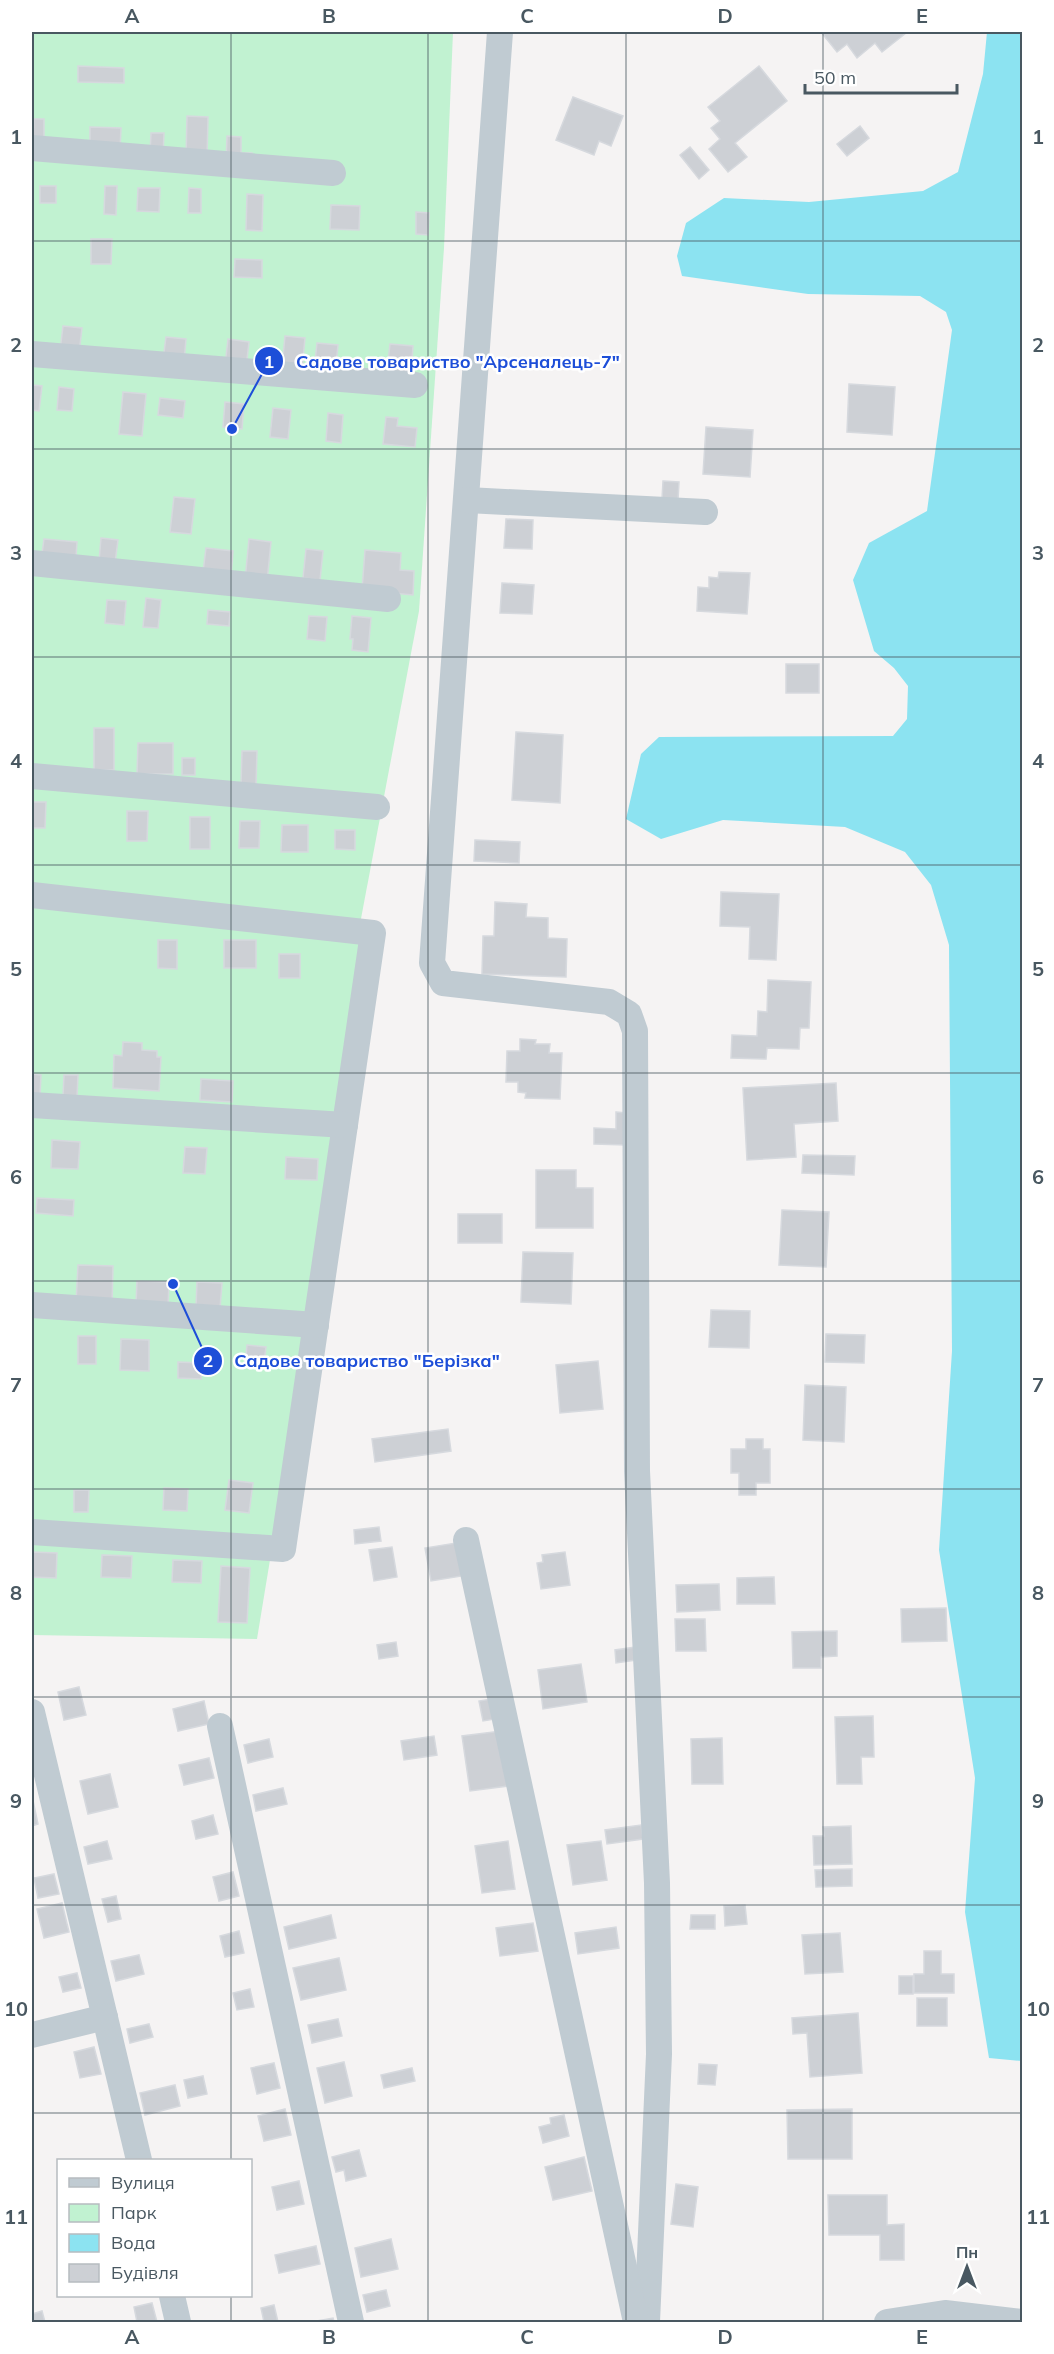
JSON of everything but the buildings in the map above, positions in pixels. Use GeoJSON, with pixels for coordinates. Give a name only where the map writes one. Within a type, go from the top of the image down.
{"type":"FeatureCollection","features":[{"type":"Feature","properties":{"kind":"street"},"geometry":{"type":"LineString","coordinates":[[500,32],[432,963],[443,983],[609,1002],[629,1014],[635,1031],[637,1471],[657,1883],[659,2054],[647,2322]]}},
{"type":"Feature","properties":{"kind":"street"},"geometry":{"type":"LineString","coordinates":[[32,148],[333,173]]}},
{"type":"Feature","properties":{"kind":"street"},"geometry":{"type":"LineString","coordinates":[[32,354],[415,385]]}},
{"type":"Feature","properties":{"kind":"street"},"geometry":{"type":"LineString","coordinates":[[467,500],[705,512]]}},
{"type":"Feature","properties":{"kind":"street"},"geometry":{"type":"LineString","coordinates":[[32,563],[388,599]]}},
{"type":"Feature","properties":{"kind":"street"},"geometry":{"type":"LineString","coordinates":[[32,776],[377,807]]}},
{"type":"Feature","properties":{"kind":"street"},"geometry":{"type":"LineString","coordinates":[[32,895],[373,933],[283,1549],[32,1532]]}},
{"type":"Feature","properties":{"kind":"street"},"geometry":{"type":"LineString","coordinates":[[32,1105],[345,1125]]}},
{"type":"Feature","properties":{"kind":"street"},"geometry":{"type":"LineString","coordinates":[[32,1305],[316,1325]]}},
{"type":"Feature","properties":{"kind":"street"},"geometry":{"type":"LineString","coordinates":[[466,1540],[636,2322]]}},
{"type":"Feature","properties":{"kind":"street"},"geometry":{"type":"LineString","coordinates":[[32,1712],[139,2159]]}},
{"type":"Feature","properties":{"kind":"street"},"geometry":{"type":"LineString","coordinates":[[220,1726],[351,2322]]}},
{"type":"Feature","properties":{"kind":"street"},"geometry":{"type":"LineString","coordinates":[[32,2035],[105,2017]]}},
{"type":"Feature","properties":{"kind":"street"},"geometry":{"type":"LineString","coordinates":[[172,2297],[178,2322]]}},
{"type":"Feature","properties":{"kind":"street"},"geometry":{"type":"LineString","coordinates":[[887,2322],[945,2313],[1023,2322]]}},
{"type":"Feature","properties":{"kind":"green space"},"geometry":{"type":"Polygon","coordinates":[[[32,32],[453,32],[444,248],[419,611],[360,924],[32,890],[32,32]]]}},
{"type":"Feature","properties":{"kind":"green space"},"geometry":{"type":"Polygon","coordinates":[[[32,905],[373,933],[257,1639],[32,1635],[32,905]]]}},
{"type":"Feature","properties":{"kind":"water"},"geometry":{"type":"Polygon","coordinates":[[[987,32],[1022,32],[1022,2061],[989,2058],[965,1912],[975,1778],[939,1550],[952,1351],[949,945],[931,885],[905,852],[845,827],[723,820],[661,839],[626,819],[641,754],[659,737],[893,736],[907,719],[908,686],[894,668],[874,651],[853,580],[869,543],[927,511],[952,330],[946,312],[920,296],[808,294],[682,276],[677,256],[686,223],[724,198],[809,202],[923,191],[958,172],[983,74],[987,32]]]}},
{"type":"Feature","properties":{"kind":"place","name":"Садове товариство \"Арсеналець-7\""},"geometry":{"type":"Point","coordinates":[232,429]}},
{"type":"Feature","properties":{"kind":"place","name":"Садове товариство \"Берізка\""},"geometry":{"type":"Point","coordinates":[173,1284]}}]}
